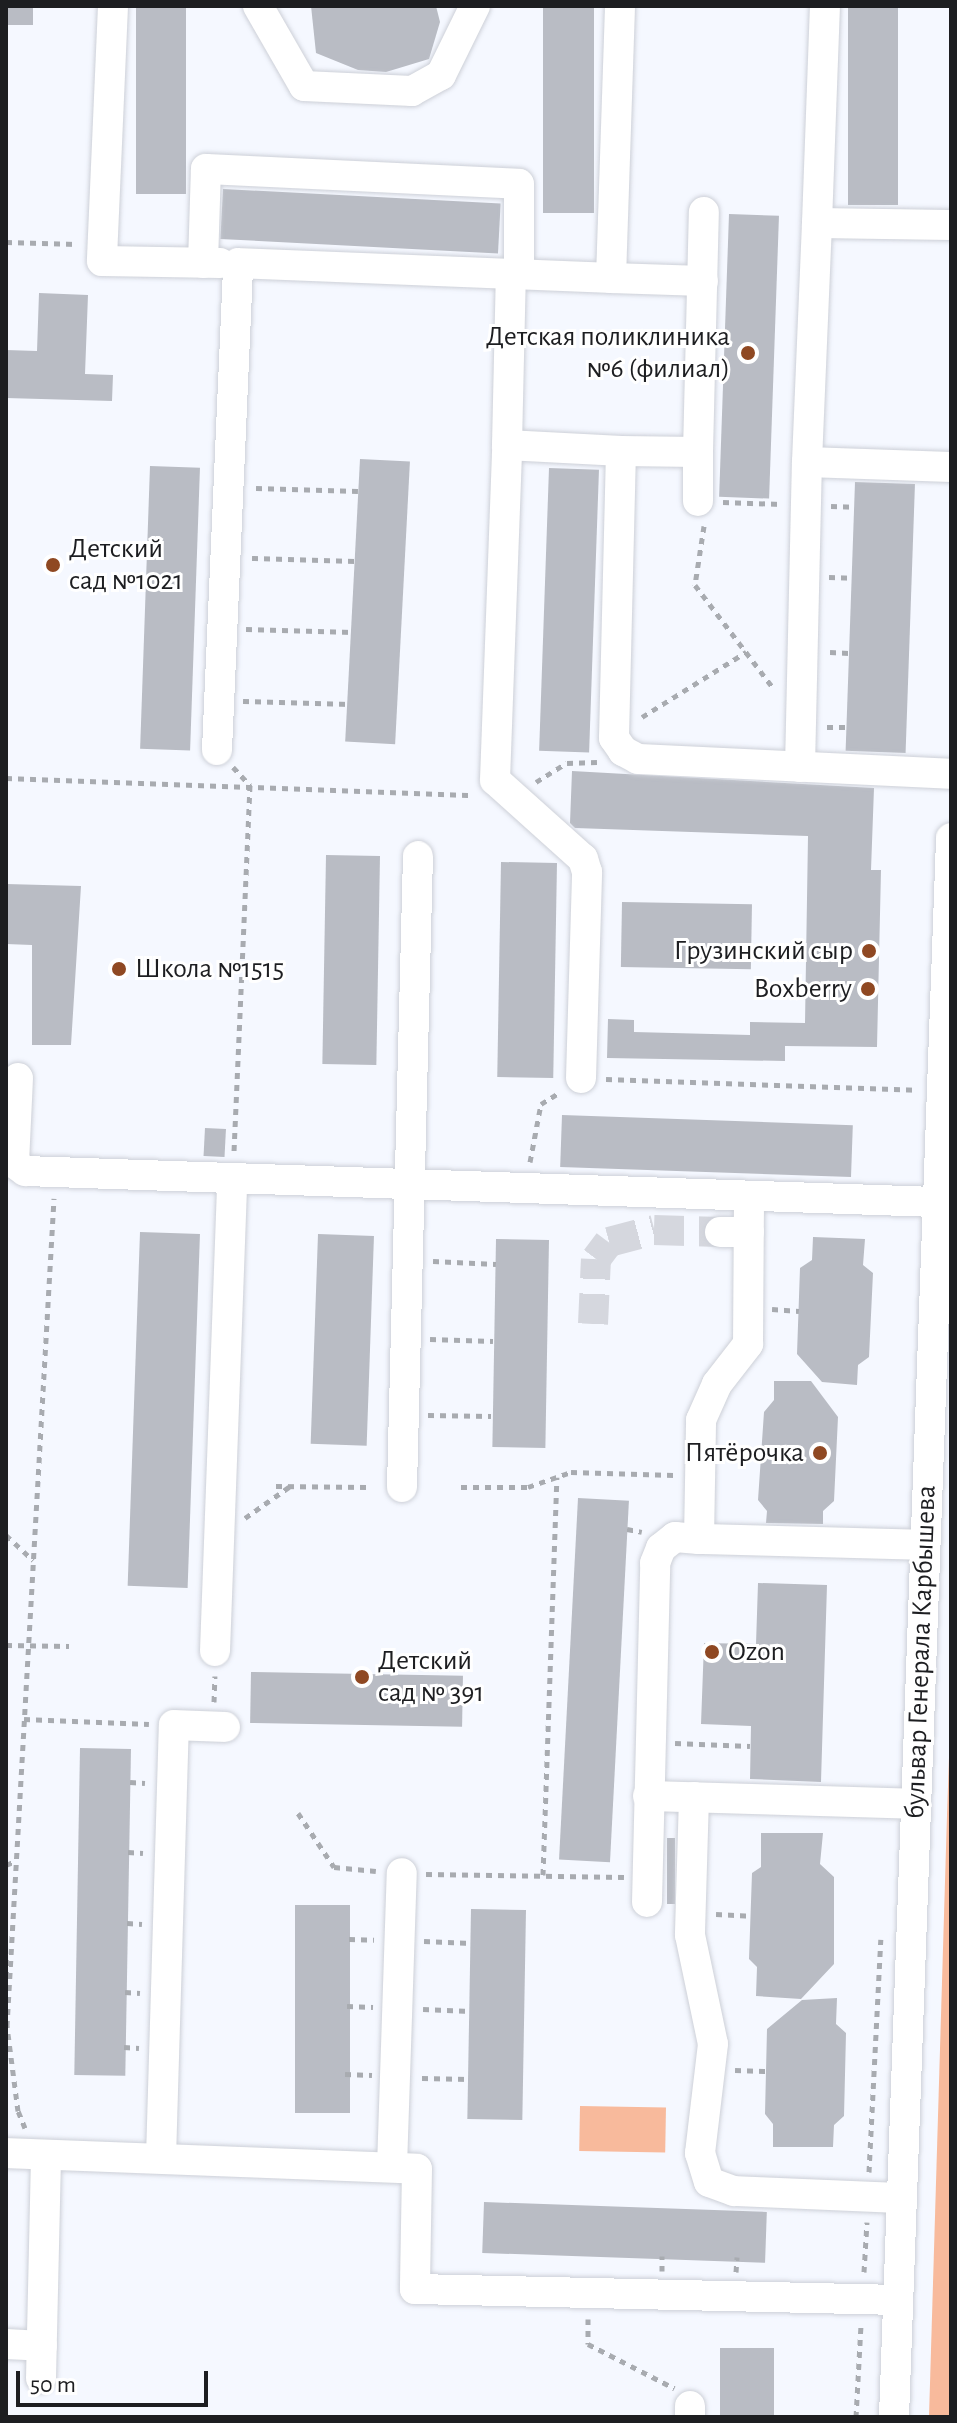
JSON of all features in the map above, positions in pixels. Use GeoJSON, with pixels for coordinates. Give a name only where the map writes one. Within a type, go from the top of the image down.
{"type":"FeatureCollection","features":[{"type":"Feature","properties":{"kind":"street"},"geometry":{"type":"LineString","coordinates":[[113,6],[102,261],[238,263],[703,281]]}},
{"type":"Feature","properties":{"kind":"street"},"geometry":{"type":"LineString","coordinates":[[258,6],[304,86],[412,91],[441,75],[475,6]]}},
{"type":"Feature","properties":{"kind":"street"},"geometry":{"type":"LineString","coordinates":[[611,278],[620,6]]}},
{"type":"Feature","properties":{"kind":"street"},"geometry":{"type":"LineString","coordinates":[[800,767],[804,505],[825,6]]}},
{"type":"Feature","properties":{"kind":"street"},"geometry":{"type":"LineString","coordinates":[[203,263],[206,169],[519,184],[493,756],[495,780],[583,859],[587,872],[581,1078]]}},
{"type":"Feature","properties":{"kind":"street"},"geometry":{"type":"LineString","coordinates":[[703,502],[698,452],[704,212]]}},
{"type":"Feature","properties":{"kind":"street"},"geometry":{"type":"LineString","coordinates":[[817,223],[951,225]]}},
{"type":"Feature","properties":{"kind":"street"},"geometry":{"type":"LineString","coordinates":[[217,750],[238,263]]}},
{"type":"Feature","properties":{"kind":"street"},"geometry":{"type":"LineString","coordinates":[[507,445],[698,452]]}},
{"type":"Feature","properties":{"kind":"street"},"geometry":{"type":"LineString","coordinates":[[621,451],[619,743],[638,759],[951,774]]}},
{"type":"Feature","properties":{"kind":"street"},"geometry":{"type":"LineString","coordinates":[[807,462],[951,467]]}},
{"type":"Feature","properties":{"kind":"street","name":"бульвар Генерала Карбышева"},"geometry":{"type":"LineString","coordinates":[[894,2417],[951,838]]}},
{"type":"Feature","properties":{"kind":"street"},"geometry":{"type":"LineString","coordinates":[[402,1487],[407,1185],[418,856]]}},
{"type":"Feature","properties":{"kind":"street"},"geometry":{"type":"LineString","coordinates":[[18,1078],[14,1163],[25,1171],[936,1202]]}},
{"type":"Feature","properties":{"kind":"street"},"geometry":{"type":"LineString","coordinates":[[215,1651],[232,1178]]}},
{"type":"Feature","properties":{"kind":"street"},"geometry":{"type":"LineString","coordinates":[[699,1539],[701,1420],[717,1384],[748,1344],[734,1232],[749,1196]]}},
{"type":"Feature","properties":{"kind":"street"},"geometry":{"type":"LineString","coordinates":[[902,2198],[734,2191],[709,2182],[700,2153],[713,2044],[690,1935],[670,1797],[650,1742],[655,1563],[661,1548],[675,1537],[924,1545]]}},
{"type":"Feature","properties":{"kind":"street"},"geometry":{"type":"LineString","coordinates":[[161,2158],[174,1725],[219,1727]]}},
{"type":"Feature","properties":{"kind":"street"},"geometry":{"type":"LineString","coordinates":[[670,1797],[915,1804]]}},
{"type":"Feature","properties":{"kind":"street"},"geometry":{"type":"LineString","coordinates":[[670,1797],[670,1838]]}},
{"type":"Feature","properties":{"kind":"street"},"geometry":{"type":"LineString","coordinates":[[647,1902],[646,1870],[670,1797]]}},
{"type":"Feature","properties":{"kind":"street"},"geometry":{"type":"LineString","coordinates":[[392,2167],[402,1873]]}},
{"type":"Feature","properties":{"kind":"street"},"geometry":{"type":"LineString","coordinates":[[6,2153],[417,2169],[415,2289],[898,2300]]}},
{"type":"Feature","properties":{"kind":"street"},"geometry":{"type":"LineString","coordinates":[[41,2155],[41,2378]]}},
{"type":"Feature","properties":{"kind":"street"},"geometry":{"type":"LineString","coordinates":[[6,2344],[42,2346]]}},
{"type":"Feature","properties":{"kind":"path"},"geometry":{"type":"LineString","coordinates":[[6,242],[102,244]]}},
{"type":"Feature","properties":{"kind":"path"},"geometry":{"type":"LineString","coordinates":[[227,487],[358,491]]}},
{"type":"Feature","properties":{"kind":"path"},"geometry":{"type":"LineString","coordinates":[[801,723],[695,585],[703,502],[804,505]]}},
{"type":"Feature","properties":{"kind":"path"},"geometry":{"type":"LineString","coordinates":[[224,557],[355,561]]}},
{"type":"Feature","properties":{"kind":"path"},"geometry":{"type":"LineString","coordinates":[[221,628],[353,632]]}},
{"type":"Feature","properties":{"kind":"path"},"geometry":{"type":"LineString","coordinates":[[6,778],[513,796],[567,763],[603,762],[619,743],[746,652]]}},
{"type":"Feature","properties":{"kind":"path"},"geometry":{"type":"LineString","coordinates":[[219,700],[350,704]]}},
{"type":"Feature","properties":{"kind":"path"},"geometry":{"type":"LineString","coordinates":[[217,750],[250,785],[232,1178]]}},
{"type":"Feature","properties":{"kind":"path"},"geometry":{"type":"LineString","coordinates":[[525,1189],[541,1104],[581,1078],[941,1091]]}},
{"type":"Feature","properties":{"kind":"path"},"geometry":{"type":"LineString","coordinates":[[41,2155],[18,2111],[7,2026],[54,1185]]}},
{"type":"Feature","properties":{"kind":"path"},"geometry":{"type":"LineString","coordinates":[[406,1260],[496,1264]]}},
{"type":"Feature","properties":{"kind":"path"},"geometry":{"type":"LineString","coordinates":[[405,1338],[493,1341]]}},
{"type":"Feature","properties":{"kind":"path"},"geometry":{"type":"LineString","coordinates":[[403,1415],[491,1416]]}},
{"type":"Feature","properties":{"kind":"path"},"geometry":{"type":"LineString","coordinates":[[461,1487],[528,1487],[571,1472],[700,1464],[761,1456]]}},
{"type":"Feature","properties":{"kind":"path"},"geometry":{"type":"LineString","coordinates":[[543,1875],[557,1477]]}},
{"type":"Feature","properties":{"kind":"path"},"geometry":{"type":"LineString","coordinates":[[276,1486],[366,1487]]}},
{"type":"Feature","properties":{"kind":"path"},"geometry":{"type":"LineString","coordinates":[[220,1535],[290,1487]]}},
{"type":"Feature","properties":{"kind":"path"},"geometry":{"type":"LineString","coordinates":[[6,1535],[33,1560]]}},
{"type":"Feature","properties":{"kind":"path"},"geometry":{"type":"LineString","coordinates":[[6,1645],[69,1646]]}},
{"type":"Feature","properties":{"kind":"path"},"geometry":{"type":"LineString","coordinates":[[215,1651],[219,1727]]}},
{"type":"Feature","properties":{"kind":"path"},"geometry":{"type":"LineString","coordinates":[[24,1719],[174,1725]]}},
{"type":"Feature","properties":{"kind":"path"},"geometry":{"type":"LineString","coordinates":[[650,1742],[750,1746]]}},
{"type":"Feature","properties":{"kind":"path"},"geometry":{"type":"LineString","coordinates":[[298,1813],[334,1867],[402,1873],[625,1877],[646,1870]]}},
{"type":"Feature","properties":{"kind":"path"},"geometry":{"type":"LineString","coordinates":[[6,1865],[16,1861]]}},
{"type":"Feature","properties":{"kind":"path"},"geometry":{"type":"LineString","coordinates":[[856,2417],[881,1929]]}},
{"type":"Feature","properties":{"kind":"path"},"geometry":{"type":"LineString","coordinates":[[587,2293],[588,2344],[687,2394],[690,2412]]}},
{"type":"Feature","properties":{"kind":"shaded area"},"geometry":{"type":"Polygon","coordinates":[[[951,1700],[951,2417],[929,2417],[947,1815],[951,1700]]]}},
{"type":"Feature","properties":{"kind":"shaded area"},"geometry":{"type":"Polygon","coordinates":[[[580,2106],[666,2108],[665,2152],[579,2151],[580,2106]]]}},
{"type":"Feature","properties":{"kind":"building"},"geometry":{"type":"Polygon","coordinates":[[[6,6],[33,6],[33,25],[6,25],[6,6]]]}},
{"type":"Feature","properties":{"kind":"building"},"geometry":{"type":"Polygon","coordinates":[[[136,6],[186,6],[186,194],[136,194],[136,6]]]}},
{"type":"Feature","properties":{"kind":"building"},"geometry":{"type":"Polygon","coordinates":[[[311,6],[436,6],[440,22],[429,59],[386,72],[358,70],[316,53],[311,6]]]}},
{"type":"Feature","properties":{"kind":"building"},"geometry":{"type":"Polygon","coordinates":[[[543,6],[594,6],[594,213],[543,213],[543,6]]]}},
{"type":"Feature","properties":{"kind":"building"},"geometry":{"type":"Polygon","coordinates":[[[848,6],[898,6],[898,205],[848,205],[848,6]]]}},
{"type":"Feature","properties":{"kind":"building"},"geometry":{"type":"Polygon","coordinates":[[[223,189],[501,204],[498,253],[220,239],[223,189]]]}},
{"type":"Feature","properties":{"kind":"building"},"geometry":{"type":"Polygon","coordinates":[[[729,214],[779,216],[769,499],[719,497],[729,214]]]}},
{"type":"Feature","properties":{"kind":"building"},"geometry":{"type":"Polygon","coordinates":[[[39,293],[88,295],[85,374],[113,375],[112,401],[6,398],[6,350],[37,351],[39,293]]]}},
{"type":"Feature","properties":{"kind":"building"},"geometry":{"type":"Polygon","coordinates":[[[360,459],[410,462],[395,744],[345,742],[360,459]]]}},
{"type":"Feature","properties":{"kind":"building"},"geometry":{"type":"Polygon","coordinates":[[[150,466],[200,468],[190,751],[140,749],[150,466]]]}},
{"type":"Feature","properties":{"kind":"building"},"geometry":{"type":"Polygon","coordinates":[[[549,468],[599,470],[589,753],[539,751],[549,468]]]}},
{"type":"Feature","properties":{"kind":"building"},"geometry":{"type":"Polygon","coordinates":[[[855,482],[915,484],[906,753],[846,751],[855,482]]]}},
{"type":"Feature","properties":{"kind":"building"},"geometry":{"type":"Polygon","coordinates":[[[572,771],[874,788],[871,870],[881,870],[877,1047],[785,1046],[785,1061],[607,1058],[608,1019],[634,1020],[634,1032],[750,1035],[750,1022],[805,1023],[808,836],[575,828],[570,823],[572,771]]]}},
{"type":"Feature","properties":{"kind":"building"},"geometry":{"type":"Polygon","coordinates":[[[326,855],[380,856],[376,1065],[322,1064],[326,855]]]}},
{"type":"Feature","properties":{"kind":"building"},"geometry":{"type":"Polygon","coordinates":[[[501,862],[557,863],[553,1078],[497,1077],[501,862]]]}},
{"type":"Feature","properties":{"kind":"building"},"geometry":{"type":"Polygon","coordinates":[[[6,884],[81,886],[71,1045],[32,1045],[32,945],[6,944],[6,884]]]}},
{"type":"Feature","properties":{"kind":"building"},"geometry":{"type":"Polygon","coordinates":[[[622,902],[752,904],[751,969],[621,967],[622,902]]]}},
{"type":"Feature","properties":{"kind":"building"},"geometry":{"type":"Polygon","coordinates":[[[562,1115],[853,1125],[851,1177],[560,1167],[562,1115]]]}},
{"type":"Feature","properties":{"kind":"building"},"geometry":{"type":"Polygon","coordinates":[[[205,1128],[226,1129],[225,1157],[204,1156],[205,1128]]]}},
{"type":"Feature","properties":{"kind":"building"},"geometry":{"type":"Polygon","coordinates":[[[140,1232],[200,1234],[188,1588],[128,1586],[140,1232]]]}},
{"type":"Feature","properties":{"kind":"building"},"geometry":{"type":"Polygon","coordinates":[[[318,1234],[374,1236],[367,1446],[311,1444],[318,1234]]]}},
{"type":"Feature","properties":{"kind":"building"},"geometry":{"type":"Polygon","coordinates":[[[813,1237],[865,1239],[863,1265],[873,1273],[869,1357],[858,1365],[857,1385],[822,1382],[797,1354],[800,1268],[812,1260],[813,1237]]]}},
{"type":"Feature","properties":{"kind":"building"},"geometry":{"type":"Polygon","coordinates":[[[496,1239],[549,1240],[545,1448],[492,1447],[496,1239]]]}},
{"type":"Feature","properties":{"kind":"building"},"geometry":{"type":"Polygon","coordinates":[[[774,1381],[811,1381],[838,1417],[834,1501],[823,1511],[823,1524],[766,1523],[767,1511],[758,1500],[764,1412],[774,1400],[774,1381]]]}},
{"type":"Feature","properties":{"kind":"building"},"geometry":{"type":"Polygon","coordinates":[[[578,1498],[629,1501],[610,1862],[559,1860],[578,1498]]]}},
{"type":"Feature","properties":{"kind":"building"},"geometry":{"type":"Polygon","coordinates":[[[758,1583],[827,1585],[821,1782],[750,1779],[751,1726],[701,1724],[704,1643],[756,1644],[758,1583]]]}},
{"type":"Feature","properties":{"kind":"building"},"geometry":{"type":"Polygon","coordinates":[[[251,1672],[463,1676],[462,1727],[250,1723],[251,1672]]]}},
{"type":"Feature","properties":{"kind":"building"},"geometry":{"type":"Polygon","coordinates":[[[80,1748],[131,1749],[125,2076],[74,2075],[80,1748]]]}},
{"type":"Feature","properties":{"kind":"building"},"geometry":{"type":"Polygon","coordinates":[[[761,1833],[823,1833],[820,1864],[834,1877],[834,1964],[801,1999],[756,1996],[757,1967],[749,1959],[752,1873],[761,1867],[761,1833]]]}},
{"type":"Feature","properties":{"kind":"building"},"geometry":{"type":"Polygon","coordinates":[[[667,1838],[675,1838],[675,1904],[667,1904],[667,1838]]]}},
{"type":"Feature","properties":{"kind":"building"},"geometry":{"type":"Polygon","coordinates":[[[295,1905],[350,1905],[350,2113],[295,2113],[295,1905]]]}},
{"type":"Feature","properties":{"kind":"building"},"geometry":{"type":"Polygon","coordinates":[[[471,1909],[526,1910],[522,2120],[467,2119],[471,1909]]]}},
{"type":"Feature","properties":{"kind":"building"},"geometry":{"type":"Polygon","coordinates":[[[837,1998],[836,2024],[846,2033],[844,2116],[834,2125],[833,2147],[773,2147],[773,2124],[765,2114],[767,2029],[802,2000],[837,1998]]]}},
{"type":"Feature","properties":{"kind":"building"},"geometry":{"type":"Polygon","coordinates":[[[484,2202],[767,2212],[765,2263],[482,2253],[484,2202]]]}},
{"type":"Feature","properties":{"kind":"building"},"geometry":{"type":"Polygon","coordinates":[[[720,2348],[774,2348],[774,2417],[720,2417],[720,2348]]]}},
{"type":"Feature","properties":{"kind":"tunnel"},"geometry":{"type":"LineString","coordinates":[[593,1324],[596,1259],[609,1242],[654,1230],[720,1232]]}},
{"type":"Feature","properties":{"kind":"place","name":"Детская поликлиника №6 (филиал)"},"geometry":{"type":"Point","coordinates":[748,353]}},
{"type":"Feature","properties":{"kind":"place","name":"Детский сад №1021"},"geometry":{"type":"Point","coordinates":[53,565]}},
{"type":"Feature","properties":{"kind":"place","name":"Грузинский сыр"},"geometry":{"type":"Point","coordinates":[869,951]}},
{"type":"Feature","properties":{"kind":"place","name":"Школа №1515"},"geometry":{"type":"Point","coordinates":[119,969]}},
{"type":"Feature","properties":{"kind":"place","name":"Boxberry"},"geometry":{"type":"Point","coordinates":[868,989]}},
{"type":"Feature","properties":{"kind":"place","name":"Пятёрочка"},"geometry":{"type":"Point","coordinates":[820,1453]}},
{"type":"Feature","properties":{"kind":"place","name":"Ozon"},"geometry":{"type":"Point","coordinates":[712,1652]}},
{"type":"Feature","properties":{"kind":"place","name":"Детский сад № 391"},"geometry":{"type":"Point","coordinates":[362,1677]}}]}
